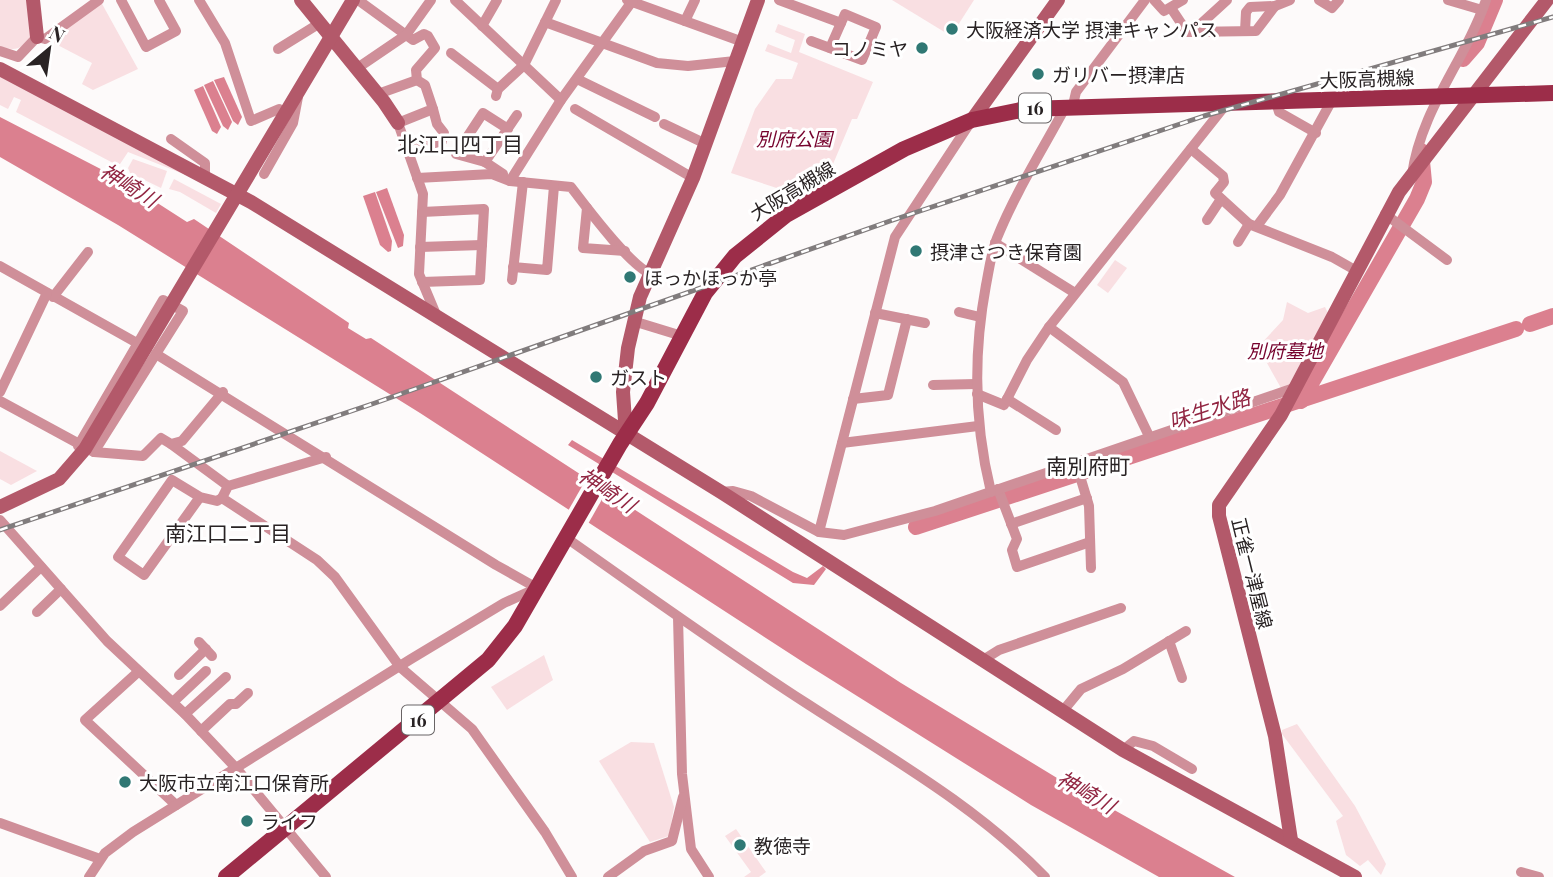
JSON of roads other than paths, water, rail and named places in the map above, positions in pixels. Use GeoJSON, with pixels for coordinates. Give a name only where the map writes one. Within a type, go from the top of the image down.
{"type":"FeatureCollection","features":[{"type":"Feature","properties":{"kind":"main road","name":"大阪高槻線"},"geometry":{"type":"LineString","coordinates":[[226,877],[488,660],[515,626],[623,439],[660,381],[682,336],[722,270],[770,225],[904,149],[972,120],[1026,109],[1553,93]]}},
{"type":"Feature","properties":{"kind":"street"},"geometry":{"type":"LineString","coordinates":[[37,37],[45,39],[99,0]]}},
{"type":"Feature","properties":{"kind":"street"},"geometry":{"type":"LineString","coordinates":[[121,0],[146,47],[176,32],[159,0]]}},
{"type":"Feature","properties":{"kind":"street"},"geometry":{"type":"LineString","coordinates":[[199,0],[225,43],[251,121],[279,109],[298,94]]}},
{"type":"Feature","properties":{"kind":"street"},"geometry":{"type":"LineString","coordinates":[[301,0],[378,94],[398,123],[423,194],[420,247],[422,282],[434,304],[437,317]]}},
{"type":"Feature","properties":{"kind":"street"},"geometry":{"type":"LineString","coordinates":[[86,449],[353,0]]}},
{"type":"Feature","properties":{"kind":"street"},"geometry":{"type":"LineString","coordinates":[[358,0],[413,40],[424,34],[428,36],[435,48],[416,71],[417,80]]}},
{"type":"Feature","properties":{"kind":"street"},"geometry":{"type":"LineString","coordinates":[[356,69],[406,34],[431,0]]}},
{"type":"Feature","properties":{"kind":"street"},"geometry":{"type":"LineString","coordinates":[[455,0],[561,100]]}},
{"type":"Feature","properties":{"kind":"street"},"geometry":{"type":"LineString","coordinates":[[482,26],[497,0]]}},
{"type":"Feature","properties":{"kind":"street"},"geometry":{"type":"LineString","coordinates":[[453,60],[497,92],[524,65],[556,0]]}},
{"type":"Feature","properties":{"kind":"street"},"geometry":{"type":"LineString","coordinates":[[685,21],[695,0]]}},
{"type":"Feature","properties":{"kind":"street"},"geometry":{"type":"LineString","coordinates":[[623,439],[623,392],[633,321],[693,178],[758,0]]}},
{"type":"Feature","properties":{"kind":"street"},"geometry":{"type":"LineString","coordinates":[[779,0],[841,23]]}},
{"type":"Feature","properties":{"kind":"street"},"geometry":{"type":"LineString","coordinates":[[819,532],[895,237],[972,120],[1058,0]]}},
{"type":"Feature","properties":{"kind":"street"},"geometry":{"type":"LineString","coordinates":[[1090,542],[1017,567],[1012,550],[1017,539],[1005,508],[994,490],[978,426],[980,317],[995,243],[1076,92],[1145,0]]}},
{"type":"Feature","properties":{"kind":"street"},"geometry":{"type":"LineString","coordinates":[[1154,0],[1164,11],[1183,0]]}},
{"type":"Feature","properties":{"kind":"street"},"geometry":{"type":"LineString","coordinates":[[1192,32],[1227,0]]}},
{"type":"Feature","properties":{"kind":"street"},"geometry":{"type":"LineString","coordinates":[[1245,32],[1246,12],[1250,7],[1275,6],[1290,0]]}},
{"type":"Feature","properties":{"kind":"street"},"geometry":{"type":"LineString","coordinates":[[1320,0],[1332,8],[1339,0]]}},
{"type":"Feature","properties":{"kind":"street"},"geometry":{"type":"LineString","coordinates":[[1419,165],[1417,142],[1436,97],[1484,5],[1448,0]]}},
{"type":"Feature","properties":{"kind":"street"},"geometry":{"type":"LineString","coordinates":[[510,181],[561,100],[631,1],[743,42]]}},
{"type":"Feature","properties":{"kind":"street"},"geometry":{"type":"LineString","coordinates":[[0,51],[18,57],[37,37],[36,2]]}},
{"type":"Feature","properties":{"kind":"street","name":"正雀一津屋線"},"geometry":{"type":"LineString","coordinates":[[1291,840],[1275,736],[1218,511],[1224,496],[1281,415],[1385,214],[1471,97],[1547,4]]}},
{"type":"Feature","properties":{"kind":"street"},"geometry":{"type":"LineString","coordinates":[[1171,8],[1187,32],[1245,32],[1256,31],[1275,6]]}},
{"type":"Feature","properties":{"kind":"street"},"geometry":{"type":"LineString","coordinates":[[811,41],[861,62],[879,22],[845,14],[830,48]]}},
{"type":"Feature","properties":{"kind":"street"},"geometry":{"type":"LineString","coordinates":[[545,22],[657,63],[688,66],[735,61]]}},
{"type":"Feature","properties":{"kind":"street"},"geometry":{"type":"LineString","coordinates":[[278,48],[320,23]]}},
{"type":"Feature","properties":{"kind":"street"},"geometry":{"type":"LineString","coordinates":[[0,69],[205,176],[236,198],[437,317],[623,439],[720,492],[1123,750],[1355,877]]}},
{"type":"Feature","properties":{"kind":"street"},"geometry":{"type":"LineString","coordinates":[[577,79],[706,144]]}},
{"type":"Feature","properties":{"kind":"street"},"geometry":{"type":"LineString","coordinates":[[378,94],[417,80]]}},
{"type":"Feature","properties":{"kind":"street"},"geometry":{"type":"LineString","coordinates":[[408,151],[443,137],[425,85],[417,80]]}},
{"type":"Feature","properties":{"kind":"street"},"geometry":{"type":"LineString","coordinates":[[264,174],[293,123],[298,94]]}},
{"type":"Feature","properties":{"kind":"street"},"geometry":{"type":"LineString","coordinates":[[1238,242],[1280,195],[1332,100]]}},
{"type":"Feature","properties":{"kind":"street"},"geometry":{"type":"LineString","coordinates":[[933,385],[977,389],[1004,405],[1022,357],[1049,327],[1228,102]]}},
{"type":"Feature","properties":{"kind":"street"},"geometry":{"type":"LineString","coordinates":[[1276,102],[1279,112],[1316,133]]}},
{"type":"Feature","properties":{"kind":"street"},"geometry":{"type":"LineString","coordinates":[[248,165],[279,109]]}},
{"type":"Feature","properties":{"kind":"street"},"geometry":{"type":"LineString","coordinates":[[398,123],[433,109]]}},
{"type":"Feature","properties":{"kind":"street"},"geometry":{"type":"LineString","coordinates":[[575,109],[693,178]]}},
{"type":"Feature","properties":{"kind":"street"},"geometry":{"type":"LineString","coordinates":[[508,129],[483,113],[456,154],[485,163],[510,181]]}},
{"type":"Feature","properties":{"kind":"street"},"geometry":{"type":"LineString","coordinates":[[485,163],[517,115]]}},
{"type":"Feature","properties":{"kind":"street"},"geometry":{"type":"LineString","coordinates":[[171,139],[205,163],[205,176]]}},
{"type":"Feature","properties":{"kind":"street"},"geometry":{"type":"LineString","coordinates":[[1191,149],[1223,176],[1224,182],[1215,193],[1253,225],[1355,270]]}},
{"type":"Feature","properties":{"kind":"street"},"geometry":{"type":"LineString","coordinates":[[417,178],[492,174],[510,181],[571,187],[625,251],[643,270],[651,274]]}},
{"type":"Feature","properties":{"kind":"street"},"geometry":{"type":"LineString","coordinates":[[512,280],[523,182]]}},
{"type":"Feature","properties":{"kind":"street"},"geometry":{"type":"LineString","coordinates":[[513,267],[547,270],[554,186]]}},
{"type":"Feature","properties":{"kind":"street"},"geometry":{"type":"LineString","coordinates":[[1207,220],[1221,199]]}},
{"type":"Feature","properties":{"kind":"street"},"geometry":{"type":"LineString","coordinates":[[587,208],[583,248],[625,251]]}},
{"type":"Feature","properties":{"kind":"street"},"geometry":{"type":"LineString","coordinates":[[422,212],[484,209],[480,281],[422,282]]}},
{"type":"Feature","properties":{"kind":"street"},"geometry":{"type":"LineString","coordinates":[[1385,214],[1447,260]]}},
{"type":"Feature","properties":{"kind":"street"},"geometry":{"type":"LineString","coordinates":[[995,243],[1075,293]]}},
{"type":"Feature","properties":{"kind":"street"},"geometry":{"type":"LineString","coordinates":[[420,247],[482,245]]}},
{"type":"Feature","properties":{"kind":"street"},"geometry":{"type":"LineString","coordinates":[[0,391],[50,295],[88,252]]}},
{"type":"Feature","properties":{"kind":"street"},"geometry":{"type":"LineString","coordinates":[[0,267],[137,343]]}},
{"type":"Feature","properties":{"kind":"street"},"geometry":{"type":"LineString","coordinates":[[0,507],[59,479],[86,449],[156,354],[183,311],[163,300],[137,343],[86,449]]}},
{"type":"Feature","properties":{"kind":"street"},"geometry":{"type":"LineString","coordinates":[[959,312],[980,317]]}},
{"type":"Feature","properties":{"kind":"street"},"geometry":{"type":"LineString","coordinates":[[875,313],[925,323]]}},
{"type":"Feature","properties":{"kind":"street"},"geometry":{"type":"LineString","coordinates":[[853,399],[888,395],[907,319]]}},
{"type":"Feature","properties":{"kind":"street"},"geometry":{"type":"LineString","coordinates":[[633,321],[682,336]]}},
{"type":"Feature","properties":{"kind":"street"},"geometry":{"type":"LineString","coordinates":[[1049,327],[1123,382],[1149,436]]}},
{"type":"Feature","properties":{"kind":"street"},"geometry":{"type":"LineString","coordinates":[[156,354],[223,392],[432,526],[537,588]]}},
{"type":"Feature","properties":{"kind":"street"},"geometry":{"type":"LineString","coordinates":[[171,444],[182,441],[223,392]]}},
{"type":"Feature","properties":{"kind":"street"},"geometry":{"type":"LineString","coordinates":[[720,492],[733,491],[751,496],[819,532],[850,534],[935,511],[1149,436],[1291,393]]}},
{"type":"Feature","properties":{"kind":"street"},"geometry":{"type":"LineString","coordinates":[[1007,399],[1056,430]]}},
{"type":"Feature","properties":{"kind":"street"},"geometry":{"type":"LineString","coordinates":[[0,401],[86,449],[143,456],[161,438],[228,486]]}},
{"type":"Feature","properties":{"kind":"street"},"geometry":{"type":"LineString","coordinates":[[842,443],[978,426]]}},
{"type":"Feature","properties":{"kind":"street"},"geometry":{"type":"LineString","coordinates":[[200,496],[145,575],[118,556],[172,480],[200,496],[217,501],[222,498],[228,486],[326,457]]}},
{"type":"Feature","properties":{"kind":"street"},"geometry":{"type":"LineString","coordinates":[[1076,463],[1087,498],[1091,568]]}},
{"type":"Feature","properties":{"kind":"street"},"geometry":{"type":"LineString","coordinates":[[222,498],[317,560],[335,578],[400,667],[472,729],[494,757],[572,877]]}},
{"type":"Feature","properties":{"kind":"street"},"geometry":{"type":"LineString","coordinates":[[1012,524],[1087,498]]}},
{"type":"Feature","properties":{"kind":"street"},"geometry":{"type":"LineString","coordinates":[[0,520],[138,672],[173,702],[236,768],[326,877]]}},
{"type":"Feature","properties":{"kind":"street"},"geometry":{"type":"LineString","coordinates":[[568,533],[678,617],[955,798],[1006,838],[1045,877]]}},
{"type":"Feature","properties":{"kind":"street"},"geometry":{"type":"LineString","coordinates":[[0,606],[41,567]]}},
{"type":"Feature","properties":{"kind":"street"},"geometry":{"type":"LineString","coordinates":[[89,877],[100,859],[113,846],[176,805],[505,603],[537,588]]}},
{"type":"Feature","properties":{"kind":"street"},"geometry":{"type":"LineString","coordinates":[[37,612],[61,589]]}},
{"type":"Feature","properties":{"kind":"street"},"geometry":{"type":"LineString","coordinates":[[983,660],[999,650],[1121,608]]}},
{"type":"Feature","properties":{"kind":"street"},"geometry":{"type":"LineString","coordinates":[[678,617],[685,791],[691,849],[709,877]]}},
{"type":"Feature","properties":{"kind":"street"},"geometry":{"type":"LineString","coordinates":[[1062,712],[1081,690],[1186,631]]}},
{"type":"Feature","properties":{"kind":"street"},"geometry":{"type":"LineString","coordinates":[[1169,641],[1182,678]]}},
{"type":"Feature","properties":{"kind":"street"},"geometry":{"type":"LineString","coordinates":[[179,675],[206,649]]}},
{"type":"Feature","properties":{"kind":"street"},"geometry":{"type":"LineString","coordinates":[[189,665],[213,677]]}},
{"type":"Feature","properties":{"kind":"street"},"geometry":{"type":"LineString","coordinates":[[138,672],[85,720],[176,805]]}},
{"type":"Feature","properties":{"kind":"street"},"geometry":{"type":"LineString","coordinates":[[173,702],[213,677]]}},
{"type":"Feature","properties":{"kind":"street"},"geometry":{"type":"LineString","coordinates":[[185,714],[213,677]]}},
{"type":"Feature","properties":{"kind":"street"},"geometry":{"type":"LineString","coordinates":[[201,731],[230,704],[236,704],[248,693]]}},
{"type":"Feature","properties":{"kind":"street"},"geometry":{"type":"LineString","coordinates":[[1123,750],[1134,741],[1153,746],[1192,769]]}},
{"type":"Feature","properties":{"kind":"street"},"geometry":{"type":"LineString","coordinates":[[608,877],[644,850],[672,841],[685,791]]}},
{"type":"Feature","properties":{"kind":"street"},"geometry":{"type":"LineString","coordinates":[[0,822],[100,859]]}},
{"type":"Feature","properties":{"kind":"street"},"geometry":{"type":"LineString","coordinates":[[1521,872],[1539,877]]}},
{"type":"Feature","properties":{"kind":"waterway"},"geometry":{"type":"LineString","coordinates":[[1463,59],[1477,43],[1495,0]]}},
{"type":"Feature","properties":{"kind":"waterway"},"geometry":{"type":"LineString","coordinates":[[1301,401],[1417,199],[1424,182],[1421,151]]}},
{"type":"Feature","properties":{"kind":"waterway"},"geometry":{"type":"LineString","coordinates":[[1530,324],[1553,316]]}},
{"type":"Feature","properties":{"kind":"waterway","name":"味生水路"},"geometry":{"type":"LineString","coordinates":[[916,527],[1516,329]]}},
{"type":"Feature","properties":{"kind":"railway"},"geometry":{"type":"LineString","coordinates":[[0,530],[375,403],[890,221],[1204,116],[1553,17]]}},
{"type":"Feature","properties":{"kind":"place","name":"大阪経済大学 摂津キャンパス"},"geometry":{"type":"Point","coordinates":[952,29]}},
{"type":"Feature","properties":{"kind":"place","name":"コノミヤ"},"geometry":{"type":"Point","coordinates":[922,48]}},
{"type":"Feature","properties":{"kind":"place","name":"ガリバー摂津店"},"geometry":{"type":"Point","coordinates":[1038,74]}},
{"type":"Feature","properties":{"kind":"place","name":"摂津さつき保育園"},"geometry":{"type":"Point","coordinates":[916,251]}},
{"type":"Feature","properties":{"kind":"place","name":"ほっかほっか亭"},"geometry":{"type":"Point","coordinates":[630,277]}},
{"type":"Feature","properties":{"kind":"place","name":"ガスト"},"geometry":{"type":"Point","coordinates":[596,377]}},
{"type":"Feature","properties":{"kind":"place","name":"大阪市立南江口保育所"},"geometry":{"type":"Point","coordinates":[125,782]}},
{"type":"Feature","properties":{"kind":"place","name":"ライフ"},"geometry":{"type":"Point","coordinates":[247,821]}},
{"type":"Feature","properties":{"kind":"place","name":"教徳寺"},"geometry":{"type":"Point","coordinates":[740,845]}},
{"type":"Feature","properties":{"kind":"district","name":"北江口四丁目"},"geometry":{"type":"Point","coordinates":[460,143]}},
{"type":"Feature","properties":{"kind":"district","name":"南別府町"},"geometry":{"type":"Point","coordinates":[1088,465]}},
{"type":"Feature","properties":{"kind":"district","name":"南江口二丁目"},"geometry":{"type":"Point","coordinates":[228,532]}},
{"type":"Feature","properties":{"kind":"park label","name":"別府公園"},"geometry":{"type":"Point","coordinates":[794,138]}},
{"type":"Feature","properties":{"kind":"park label","name":"別府墓地"},"geometry":{"type":"Point","coordinates":[1285,350]}},
{"type":"Feature","properties":{"kind":"water label","name":"神崎川"},"geometry":{"type":"Point","coordinates":[130,184]}},
{"type":"Feature","properties":{"kind":"water label","name":"神崎川"},"geometry":{"type":"Point","coordinates":[608,489]}},
{"type":"Feature","properties":{"kind":"water label","name":"神崎川"},"geometry":{"type":"Point","coordinates":[1087,791]}}]}
